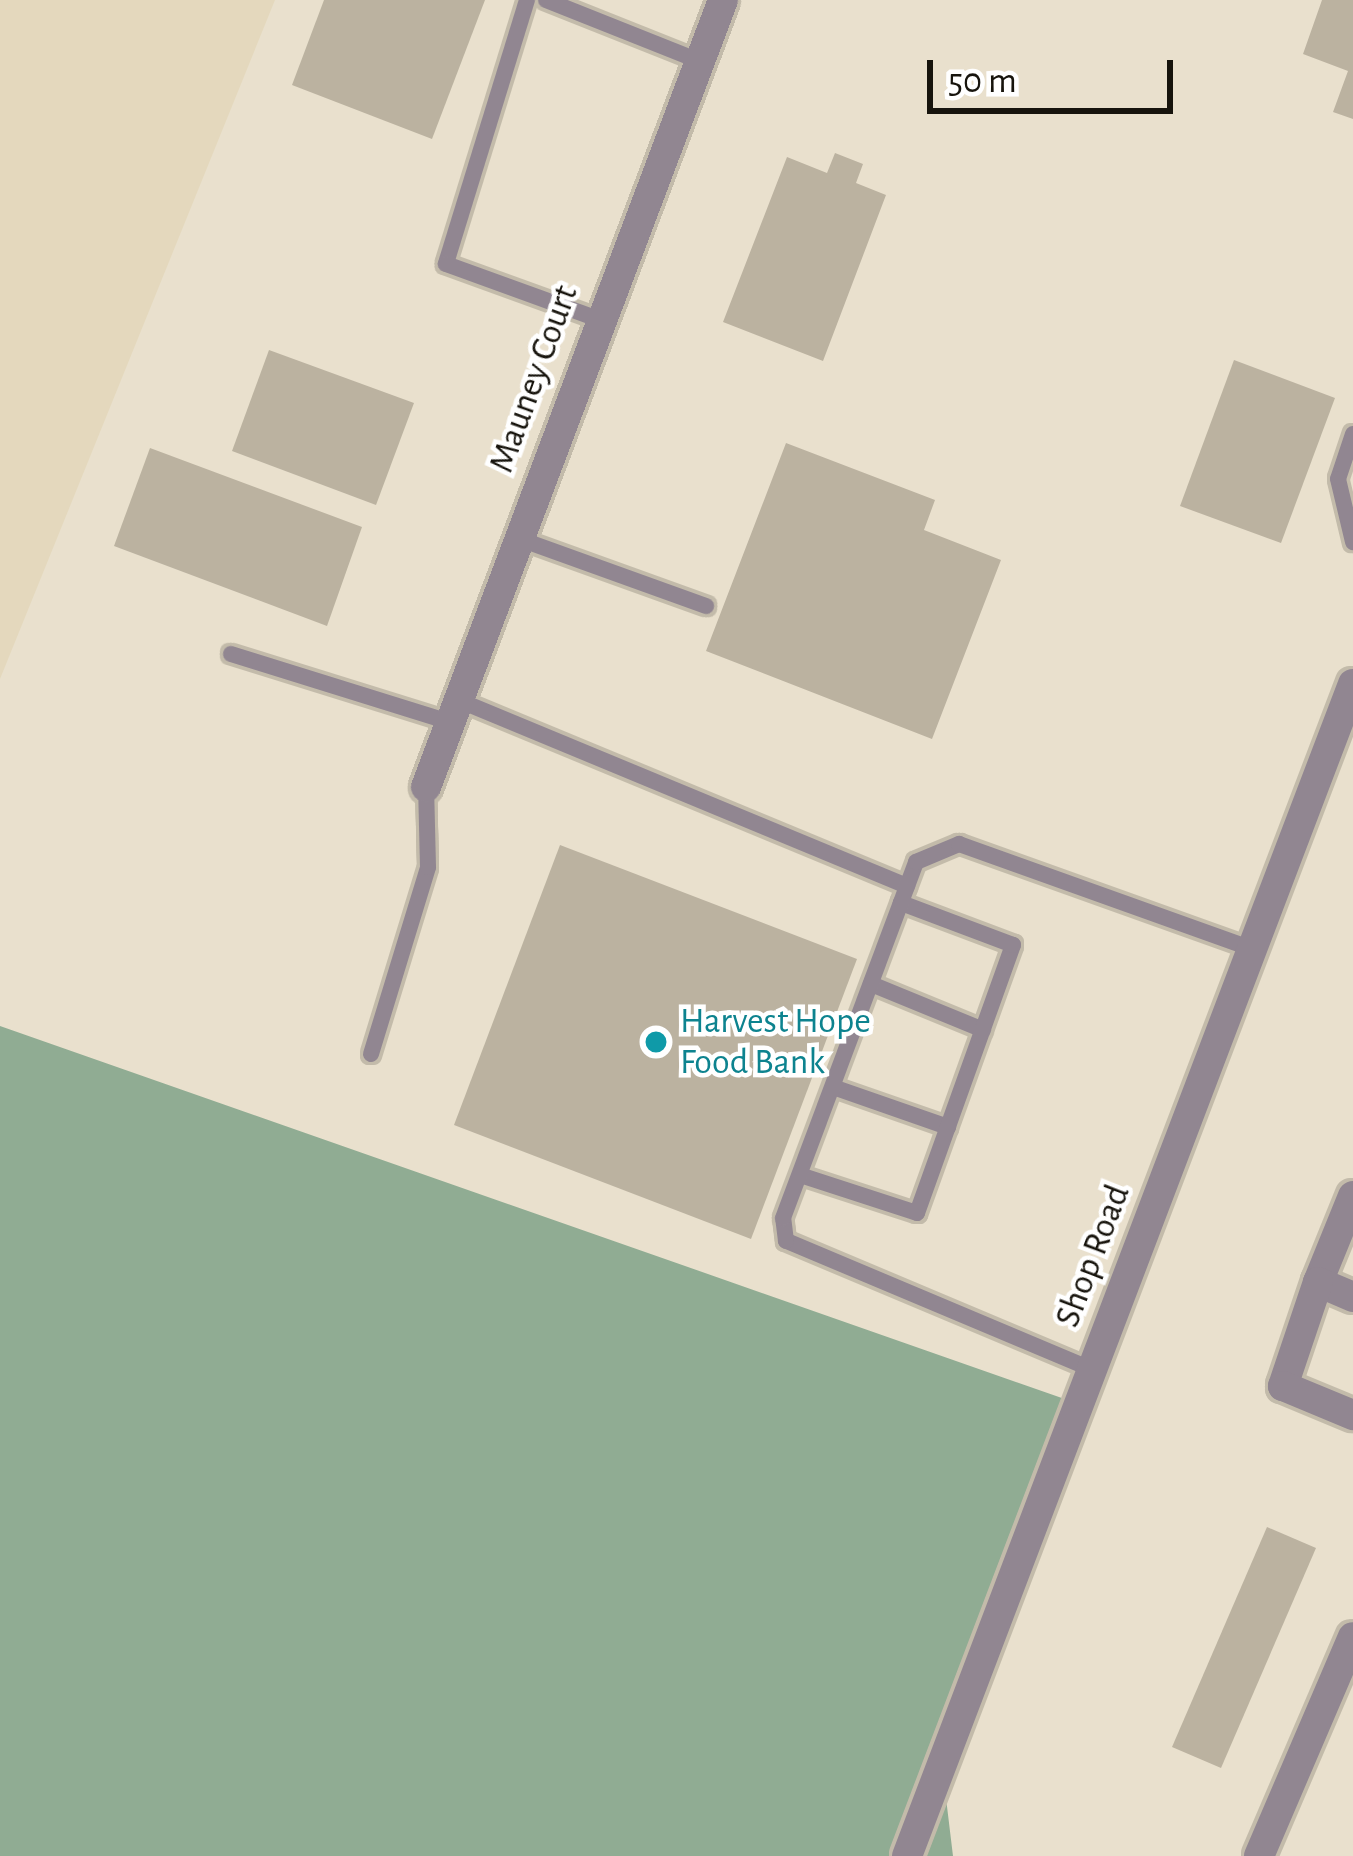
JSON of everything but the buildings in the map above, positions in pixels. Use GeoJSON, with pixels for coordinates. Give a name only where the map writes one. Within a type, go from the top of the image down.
{"type":"FeatureCollection","features":[{"type":"Feature","properties":{"kind":"street","name":"Mauney Court"},"geometry":{"type":"LineString","coordinates":[[426,787],[598,319],[722,0]]}},
{"type":"Feature","properties":{"kind":"street","name":"Shop Road"},"geometry":{"type":"LineString","coordinates":[[907,1856],[1353,684]]}},
{"type":"Feature","properties":{"kind":"street"},"geometry":{"type":"LineString","coordinates":[[1353,1196],[1282,1387],[1353,1415]]}},
{"type":"Feature","properties":{"kind":"street"},"geometry":{"type":"LineString","coordinates":[[1318,1282],[1353,1297]]}},
{"type":"Feature","properties":{"kind":"street"},"geometry":{"type":"LineString","coordinates":[[1258,1856],[1353,1637]]}},
{"type":"Feature","properties":{"kind":"lane"},"geometry":{"type":"LineString","coordinates":[[527,0],[446,264],[598,319]]}},
{"type":"Feature","properties":{"kind":"lane"},"geometry":{"type":"LineString","coordinates":[[546,0],[697,60]]}},
{"type":"Feature","properties":{"kind":"lane"},"geometry":{"type":"LineString","coordinates":[[1353,434],[1338,479],[1353,542]]}},
{"type":"Feature","properties":{"kind":"lane"},"geometry":{"type":"LineString","coordinates":[[517,538],[706,606]]}},
{"type":"Feature","properties":{"kind":"lane"},"geometry":{"type":"LineString","coordinates":[[231,654],[454,711],[904,894],[1013,945],[917,1213],[800,1174]]}},
{"type":"Feature","properties":{"kind":"lane"},"geometry":{"type":"LineString","coordinates":[[371,1054],[428,867],[426,787]]}},
{"type":"Feature","properties":{"kind":"lane"},"geometry":{"type":"LineString","coordinates":[[1091,1369],[800,1256],[783,1218],[904,894],[933,848],[959,844],[1252,949]]}},
{"type":"Feature","properties":{"kind":"lane"},"geometry":{"type":"LineString","coordinates":[[871,984],[983,1030]]}},
{"type":"Feature","properties":{"kind":"lane"},"geometry":{"type":"LineString","coordinates":[[832,1087],[948,1127]]}},
{"type":"Feature","properties":{"kind":"shaded area"},"geometry":{"type":"Polygon","coordinates":[[[0,0],[275,0],[0,679],[0,0]]]}},
{"type":"Feature","properties":{"kind":"green space"},"geometry":{"type":"Polygon","coordinates":[[[0,1026],[1079,1404],[942,1765],[953,1856],[0,1856],[0,1026]]]}},
{"type":"Feature","properties":{"kind":"place","name":"Harvest Hope Food Bank"},"geometry":{"type":"Point","coordinates":[656,1042]}}]}
